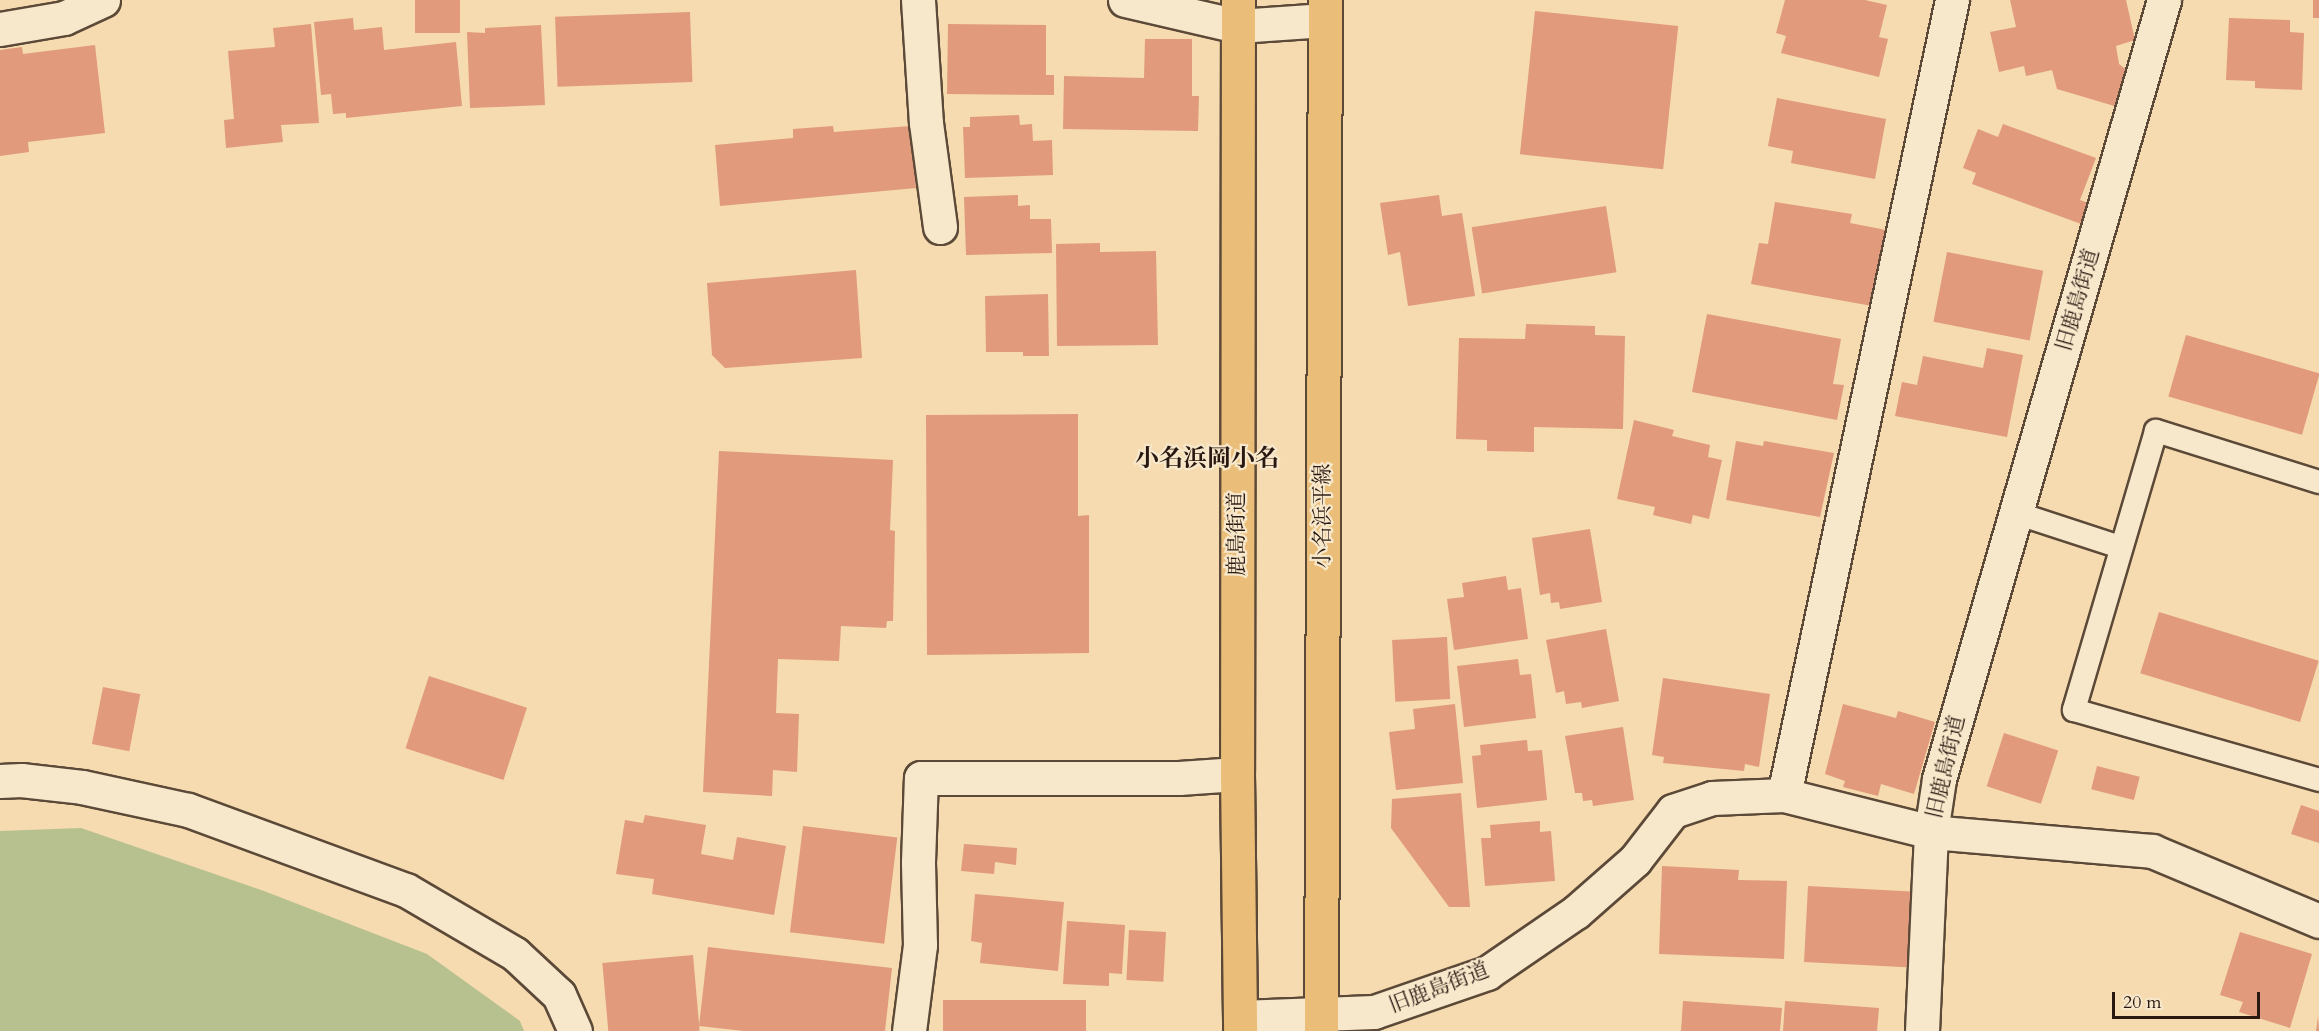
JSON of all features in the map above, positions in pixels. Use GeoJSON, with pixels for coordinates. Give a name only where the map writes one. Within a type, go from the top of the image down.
{"type":"FeatureCollection","features":[{"type":"Feature","properties":{"kind":"main road","name":"小名浜平線"},"geometry":{"type":"LineString","coordinates":[[1321,1024],[1325,10]]}},
{"type":"Feature","properties":{"kind":"main road","name":"鹿島街道"},"geometry":{"type":"LineString","coordinates":[[1238,13],[1237,774],[1240,1024]]}},
{"type":"Feature","properties":{"kind":"street"},"geometry":{"type":"LineString","coordinates":[[0,28],[64,18],[103,0]]}},
{"type":"Feature","properties":{"kind":"street"},"geometry":{"type":"LineString","coordinates":[[918,0],[926,123],[940,227]]}},
{"type":"Feature","properties":{"kind":"street"},"geometry":{"type":"LineString","coordinates":[[1125,0],[1238,13],[1325,10]]}},
{"type":"Feature","properties":{"kind":"street"},"geometry":{"type":"LineString","coordinates":[[1784,795],[1952,0]]}},
{"type":"Feature","properties":{"kind":"street","name":"旧鹿島街道"},"geometry":{"type":"LineString","coordinates":[[1240,1024],[1321,1024],[1374,1012],[1486,973],[1576,912],[1635,860],[1673,811],[1712,798],[1784,795],[1931,832],[1940,779],[2164,0]]}},
{"type":"Feature","properties":{"kind":"street"},"geometry":{"type":"LineString","coordinates":[[909,1031],[920,945],[918,862],[921,778],[1179,778],[1237,774]]}},
{"type":"Feature","properties":{"kind":"street"},"geometry":{"type":"LineString","coordinates":[[0,781],[21,780],[82,787],[188,810],[406,890],[515,954],[560,995],[575,1031]]}},
{"type":"Feature","properties":{"kind":"street"},"geometry":{"type":"LineString","coordinates":[[1922,1031],[1931,832],[2152,851],[2319,921]]}},
{"type":"Feature","properties":{"kind":"lane"},"geometry":{"type":"LineString","coordinates":[[2319,482],[2156,431],[2074,710],[2319,780]]}},
{"type":"Feature","properties":{"kind":"lane"},"geometry":{"type":"LineString","coordinates":[[2016,513],[2120,548]]}},
{"type":"Feature","properties":{"kind":"green space"},"geometry":{"type":"Polygon","coordinates":[[[81,828],[264,891],[427,954],[520,1021],[524,1031],[0,1031],[0,831],[81,828]]]}},
{"type":"Feature","properties":{"kind":"building"},"geometry":{"type":"Polygon","coordinates":[[[415,0],[460,0],[460,33],[415,33],[415,0]]]}},
{"type":"Feature","properties":{"kind":"building"},"geometry":{"type":"Polygon","coordinates":[[[1785,0],[1865,0],[1887,5],[1879,37],[1888,39],[1879,77],[1781,53],[1786,36],[1776,33],[1785,0]]]}},
{"type":"Feature","properties":{"kind":"building"},"geometry":{"type":"Polygon","coordinates":[[[2010,0],[2126,0],[2135,40],[2116,46],[2119,64],[2133,75],[2121,108],[2057,89],[2052,70],[2026,76],[2024,66],[1999,72],[1990,32],[2016,27],[2010,0]]]}},
{"type":"Feature","properties":{"kind":"building"},"geometry":{"type":"Polygon","coordinates":[[[2313,0],[2319,0],[2319,18],[2313,18],[2313,0]]]}},
{"type":"Feature","properties":{"kind":"building"},"geometry":{"type":"Polygon","coordinates":[[[1535,11],[1678,26],[1663,169],[1520,154],[1535,11]]]}},
{"type":"Feature","properties":{"kind":"building"},"geometry":{"type":"Polygon","coordinates":[[[690,12],[692,82],[558,87],[555,17],[690,12]]]}},
{"type":"Feature","properties":{"kind":"building"},"geometry":{"type":"Polygon","coordinates":[[[353,18],[354,30],[382,27],[384,50],[456,42],[462,106],[346,118],[346,113],[333,114],[331,94],[321,95],[314,22],[353,18]]]}},
{"type":"Feature","properties":{"kind":"building"},"geometry":{"type":"Polygon","coordinates":[[[2229,18],[2290,20],[2290,32],[2304,33],[2302,90],[2255,88],[2255,81],[2226,80],[2229,18]]]}},
{"type":"Feature","properties":{"kind":"building"},"geometry":{"type":"Polygon","coordinates":[[[311,24],[319,123],[281,125],[283,142],[226,148],[224,120],[234,119],[228,51],[275,47],[273,28],[311,24]]]}},
{"type":"Feature","properties":{"kind":"building"},"geometry":{"type":"Polygon","coordinates":[[[948,24],[1046,25],[1046,75],[1054,75],[1054,95],[947,94],[948,24]]]}},
{"type":"Feature","properties":{"kind":"building"},"geometry":{"type":"Polygon","coordinates":[[[541,25],[545,105],[470,108],[467,32],[485,33],[485,28],[541,25]]]}},
{"type":"Feature","properties":{"kind":"building"},"geometry":{"type":"Polygon","coordinates":[[[1145,39],[1192,39],[1192,96],[1199,96],[1198,131],[1063,129],[1064,76],[1144,78],[1145,39]]]}},
{"type":"Feature","properties":{"kind":"building"},"geometry":{"type":"Polygon","coordinates":[[[95,45],[105,133],[28,142],[29,152],[0,156],[0,50],[22,47],[23,54],[95,45]]]}},
{"type":"Feature","properties":{"kind":"building"},"geometry":{"type":"Polygon","coordinates":[[[1777,98],[1886,119],[1875,179],[1791,163],[1793,151],[1768,146],[1777,98]]]}},
{"type":"Feature","properties":{"kind":"building"},"geometry":{"type":"Polygon","coordinates":[[[1019,115],[1020,125],[1032,124],[1033,141],[1052,140],[1053,175],[965,178],[963,127],[970,127],[970,117],[1019,115]]]}},
{"type":"Feature","properties":{"kind":"building"},"geometry":{"type":"Polygon","coordinates":[[[2003,124],[2096,158],[2080,200],[2091,204],[2084,225],[1972,184],[1976,173],[1963,168],[1978,129],[1998,137],[2003,124]]]}},
{"type":"Feature","properties":{"kind":"building"},"geometry":{"type":"Polygon","coordinates":[[[833,126],[834,132],[910,126],[916,188],[720,206],[715,145],[793,138],[793,129],[833,126]]]}},
{"type":"Feature","properties":{"kind":"building"},"geometry":{"type":"Polygon","coordinates":[[[1018,195],[1018,206],[1030,205],[1030,219],[1051,219],[1052,253],[966,255],[964,197],[1018,195]]]}},
{"type":"Feature","properties":{"kind":"building"},"geometry":{"type":"Polygon","coordinates":[[[1439,195],[1442,216],[1462,213],[1475,296],[1408,306],[1400,252],[1388,255],[1380,203],[1439,195]]]}},
{"type":"Feature","properties":{"kind":"building"},"geometry":{"type":"Polygon","coordinates":[[[1775,202],[1852,214],[1850,223],[1886,230],[1872,306],[1751,284],[1759,243],[1768,244],[1775,202]]]}},
{"type":"Feature","properties":{"kind":"building"},"geometry":{"type":"Polygon","coordinates":[[[1606,206],[1616,272],[1482,293],[1472,227],[1606,206]]]}},
{"type":"Feature","properties":{"kind":"building"},"geometry":{"type":"Polygon","coordinates":[[[1100,243],[1100,252],[1156,251],[1158,345],[1057,346],[1056,244],[1100,243]]]}},
{"type":"Feature","properties":{"kind":"building"},"geometry":{"type":"Polygon","coordinates":[[[1947,252],[2043,271],[2030,340],[1933,322],[1947,252]]]}},
{"type":"Feature","properties":{"kind":"building"},"geometry":{"type":"Polygon","coordinates":[[[856,270],[862,358],[725,368],[712,355],[707,283],[856,270]]]}},
{"type":"Feature","properties":{"kind":"building"},"geometry":{"type":"Polygon","coordinates":[[[1048,294],[1049,356],[1023,356],[1023,352],[986,352],[985,296],[1048,294]]]}},
{"type":"Feature","properties":{"kind":"building"},"geometry":{"type":"Polygon","coordinates":[[[1707,314],[1841,339],[1833,384],[1844,385],[1837,420],[1692,392],[1707,314]]]}},
{"type":"Feature","properties":{"kind":"building"},"geometry":{"type":"Polygon","coordinates":[[[1526,324],[1595,326],[1595,335],[1625,336],[1623,429],[1534,427],[1534,452],[1487,451],[1487,440],[1456,439],[1459,338],[1525,339],[1526,324]]]}},
{"type":"Feature","properties":{"kind":"building"},"geometry":{"type":"Polygon","coordinates":[[[2186,335],[2319,373],[2302,435],[2168,397],[2186,335]]]}},
{"type":"Feature","properties":{"kind":"building"},"geometry":{"type":"Polygon","coordinates":[[[1987,348],[2023,355],[2007,437],[1895,416],[1902,382],[1917,385],[1923,356],[1983,368],[1987,348]]]}},
{"type":"Feature","properties":{"kind":"building"},"geometry":{"type":"Polygon","coordinates":[[[1078,414],[1078,516],[1089,515],[1089,653],[927,655],[926,415],[1078,414]]]}},
{"type":"Feature","properties":{"kind":"building"},"geometry":{"type":"Polygon","coordinates":[[[1634,420],[1674,430],[1672,436],[1710,445],[1708,457],[1722,460],[1709,519],[1693,515],[1691,524],[1653,515],[1655,507],[1617,499],[1634,420]]]}},
{"type":"Feature","properties":{"kind":"building"},"geometry":{"type":"Polygon","coordinates":[[[1736,441],[1763,446],[1764,441],[1834,453],[1820,517],[1726,500],[1736,441]]]}},
{"type":"Feature","properties":{"kind":"building"},"geometry":{"type":"Polygon","coordinates":[[[719,451],[893,460],[890,530],[895,531],[893,621],[887,621],[886,628],[841,626],[839,661],[778,659],[776,713],[799,714],[797,772],[773,770],[772,796],[703,792],[719,451]]]}},
{"type":"Feature","properties":{"kind":"building"},"geometry":{"type":"Polygon","coordinates":[[[1590,529],[1602,602],[1560,609],[1559,602],[1551,603],[1550,593],[1540,595],[1532,538],[1590,529]]]}},
{"type":"Feature","properties":{"kind":"building"},"geometry":{"type":"Polygon","coordinates":[[[1506,576],[1508,590],[1521,588],[1528,639],[1454,650],[1447,599],[1464,597],[1462,583],[1506,576]]]}},
{"type":"Feature","properties":{"kind":"building"},"geometry":{"type":"Polygon","coordinates":[[[2159,612],[2319,661],[2300,722],[2140,673],[2159,612]]]}},
{"type":"Feature","properties":{"kind":"building"},"geometry":{"type":"Polygon","coordinates":[[[1606,629],[1619,701],[1582,708],[1581,702],[1566,704],[1564,691],[1556,693],[1546,640],[1606,629]]]}},
{"type":"Feature","properties":{"kind":"building"},"geometry":{"type":"Polygon","coordinates":[[[1447,637],[1450,699],[1395,702],[1392,640],[1447,637]]]}},
{"type":"Feature","properties":{"kind":"building"},"geometry":{"type":"Polygon","coordinates":[[[1518,659],[1520,675],[1531,674],[1536,718],[1464,727],[1457,666],[1518,659]]]}},
{"type":"Feature","properties":{"kind":"building"},"geometry":{"type":"Polygon","coordinates":[[[429,676],[527,708],[503,780],[406,748],[429,676]]]}},
{"type":"Feature","properties":{"kind":"building"},"geometry":{"type":"Polygon","coordinates":[[[1663,678],[1770,694],[1759,767],[1745,764],[1744,771],[1663,763],[1664,757],[1652,755],[1663,678]]]}},
{"type":"Feature","properties":{"kind":"building"},"geometry":{"type":"Polygon","coordinates":[[[103,687],[140,694],[129,751],[92,744],[103,687]]]}},
{"type":"Feature","properties":{"kind":"building"},"geometry":{"type":"Polygon","coordinates":[[[1455,704],[1463,783],[1396,790],[1389,732],[1415,729],[1413,709],[1455,704]]]}},
{"type":"Feature","properties":{"kind":"building"},"geometry":{"type":"Polygon","coordinates":[[[1843,704],[1896,718],[1898,711],[1935,722],[1914,794],[1881,784],[1878,796],[1843,787],[1845,781],[1825,774],[1843,704]]]}},
{"type":"Feature","properties":{"kind":"building"},"geometry":{"type":"Polygon","coordinates":[[[1623,727],[1634,800],[1593,806],[1592,800],[1583,801],[1582,793],[1575,793],[1565,736],[1623,727]]]}},
{"type":"Feature","properties":{"kind":"building"},"geometry":{"type":"Polygon","coordinates":[[[2004,733],[2058,751],[2041,804],[1987,786],[2004,733]]]}},
{"type":"Feature","properties":{"kind":"building"},"geometry":{"type":"Polygon","coordinates":[[[1527,740],[1528,751],[1542,750],[1547,800],[1477,808],[1472,756],[1481,755],[1480,745],[1527,740]]]}},
{"type":"Feature","properties":{"kind":"building"},"geometry":{"type":"Polygon","coordinates":[[[2097,766],[2140,777],[2134,800],[2091,789],[2097,766]]]}},
{"type":"Feature","properties":{"kind":"building"},"geometry":{"type":"Polygon","coordinates":[[[1461,793],[1470,907],[1449,907],[1391,828],[1392,799],[1461,793]]]}},
{"type":"Feature","properties":{"kind":"building"},"geometry":{"type":"Polygon","coordinates":[[[2301,805],[2319,811],[2319,843],[2291,834],[2301,805]]]}},
{"type":"Feature","properties":{"kind":"building"},"geometry":{"type":"Polygon","coordinates":[[[645,815],[706,825],[701,854],[733,860],[737,837],[786,846],[774,915],[652,894],[654,879],[616,874],[625,820],[643,823],[645,815]]]}},
{"type":"Feature","properties":{"kind":"building"},"geometry":{"type":"Polygon","coordinates":[[[1540,821],[1540,832],[1551,831],[1555,881],[1485,886],[1481,838],[1491,838],[1490,825],[1540,821]]]}},
{"type":"Feature","properties":{"kind":"building"},"geometry":{"type":"Polygon","coordinates":[[[803,826],[897,838],[884,944],[790,932],[803,826]]]}},
{"type":"Feature","properties":{"kind":"building"},"geometry":{"type":"Polygon","coordinates":[[[964,844],[1017,848],[1016,865],[995,862],[994,874],[961,871],[964,844]]]}},
{"type":"Feature","properties":{"kind":"building"},"geometry":{"type":"Polygon","coordinates":[[[1662,866],[1739,870],[1738,880],[1787,881],[1784,959],[1659,954],[1662,866]]]}},
{"type":"Feature","properties":{"kind":"building"},"geometry":{"type":"Polygon","coordinates":[[[1808,886],[1911,891],[1907,967],[1804,962],[1808,886]]]}},
{"type":"Feature","properties":{"kind":"building"},"geometry":{"type":"Polygon","coordinates":[[[975,894],[1064,902],[1058,971],[980,963],[982,943],[971,941],[975,894]]]}},
{"type":"Feature","properties":{"kind":"building"},"geometry":{"type":"Polygon","coordinates":[[[1067,921],[1125,925],[1122,974],[1109,973],[1109,986],[1063,984],[1067,921]]]}},
{"type":"Feature","properties":{"kind":"building"},"geometry":{"type":"Polygon","coordinates":[[[1129,930],[1166,932],[1163,982],[1126,980],[1129,930]]]}},
{"type":"Feature","properties":{"kind":"building"},"geometry":{"type":"Polygon","coordinates":[[[2240,932],[2312,954],[2290,1028],[2239,1012],[2243,1002],[2220,995],[2240,932]]]}},
{"type":"Feature","properties":{"kind":"building"},"geometry":{"type":"Polygon","coordinates":[[[708,947],[892,968],[885,1031],[744,1031],[699,1026],[708,947]]]}},
{"type":"Feature","properties":{"kind":"building"},"geometry":{"type":"Polygon","coordinates":[[[693,955],[700,1031],[608,1031],[602,963],[693,955]]]}},
{"type":"Feature","properties":{"kind":"building"},"geometry":{"type":"Polygon","coordinates":[[[943,1000],[1086,1000],[1086,1031],[943,1031],[943,1000]]]}},
{"type":"Feature","properties":{"kind":"building"},"geometry":{"type":"Polygon","coordinates":[[[1683,1001],[1782,1008],[1780,1031],[1681,1031],[1683,1001]]]}},
{"type":"Feature","properties":{"kind":"building"},"geometry":{"type":"Polygon","coordinates":[[[1785,1001],[1879,1008],[1877,1031],[1783,1031],[1785,1001]]]}},
{"type":"Feature","properties":{"kind":"district","name":"小名浜岡小名"},"geometry":{"type":"Point","coordinates":[1207,459]}}]}
